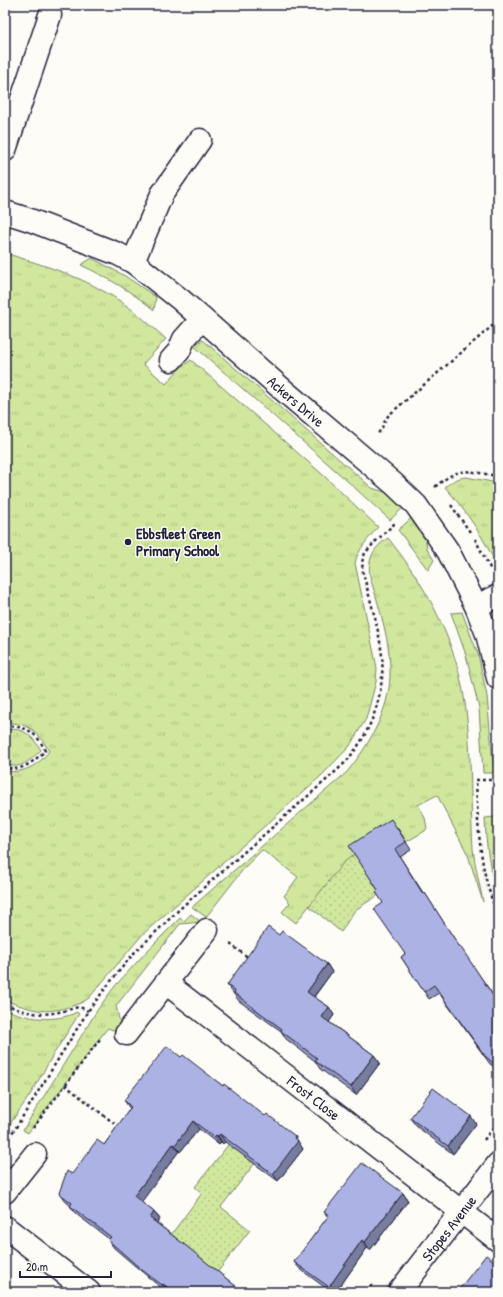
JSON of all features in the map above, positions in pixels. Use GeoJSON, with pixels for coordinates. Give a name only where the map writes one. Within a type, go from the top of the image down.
{"type":"FeatureCollection","features":[{"type":"Feature","properties":{"kind":"street"},"geometry":{"type":"LineString","coordinates":[[5,150],[50,15]]}},
{"type":"Feature","properties":{"kind":"street"},"geometry":{"type":"LineString","coordinates":[[133,262],[162,194],[200,140]]}},
{"type":"Feature","properties":{"kind":"street","name":"Ackers Drive"},"geometry":{"type":"LineString","coordinates":[[5,212],[30,220],[118,254],[133,262],[181,300],[327,428],[394,484],[416,505],[448,551],[476,606],[487,634],[498,678]]}},
{"type":"Feature","properties":{"kind":"street"},"geometry":{"type":"LineString","coordinates":[[171,360],[179,350],[184,339],[202,319]]}},
{"type":"Feature","properties":{"kind":"street"},"geometry":{"type":"LineString","coordinates":[[476,606],[498,596]]}},
{"type":"Feature","properties":{"kind":"street"},"geometry":{"type":"LineString","coordinates":[[126,1034],[206,930]]}},
{"type":"Feature","properties":{"kind":"street","name":"Frost Close"},"geometry":{"type":"LineString","coordinates":[[166,982],[498,1240]]}},
{"type":"Feature","properties":{"kind":"street"},"geometry":{"type":"LineString","coordinates":[[5,1192],[35,1154]]}},
{"type":"Feature","properties":{"kind":"street","name":"Stopes Avenue"},"geometry":{"type":"LineString","coordinates":[[399,1292],[498,1164]]}},
{"type":"Feature","properties":{"kind":"street"},"geometry":{"type":"LineString","coordinates":[[5,1227],[89,1292]]}},
{"type":"Feature","properties":{"kind":"path"},"geometry":{"type":"LineString","coordinates":[[378,433],[385,419],[390,414],[498,321]]}},
{"type":"Feature","properties":{"kind":"path"},"geometry":{"type":"LineString","coordinates":[[430,492],[441,482],[458,472],[472,471],[498,476]]}},
{"type":"Feature","properties":{"kind":"path"},"geometry":{"type":"LineString","coordinates":[[5,1142],[88,1011],[134,953],[184,905],[333,774],[351,756],[360,744],[374,712],[380,690],[382,669],[380,644],[363,572],[363,558],[365,553],[375,542],[400,519]]}},
{"type":"Feature","properties":{"kind":"path"},"geometry":{"type":"LineString","coordinates":[[5,715],[6,727],[17,726],[26,729],[37,738],[44,751],[26,766],[15,769],[5,767]]}},
{"type":"Feature","properties":{"kind":"path"},"geometry":{"type":"LineString","coordinates":[[491,780],[476,780],[479,844],[490,893],[498,916]]}},
{"type":"Feature","properties":{"kind":"path"},"geometry":{"type":"LineString","coordinates":[[184,905],[189,909]]}},
{"type":"Feature","properties":{"kind":"path"},"geometry":{"type":"LineString","coordinates":[[228,942],[253,961]]}},
{"type":"Feature","properties":{"kind":"path"},"geometry":{"type":"LineString","coordinates":[[5,1004],[30,1013],[60,1013],[78,1007],[88,1011]]}},
{"type":"Feature","properties":{"kind":"path"},"geometry":{"type":"LineString","coordinates":[[31,1131],[103,1036]]}},
{"type":"Feature","properties":{"kind":"path"},"geometry":{"type":"LineString","coordinates":[[65,1085],[125,1132]]}},
{"type":"Feature","properties":{"kind":"path"},"geometry":{"type":"LineString","coordinates":[[482,1143],[498,1121]]}},
{"type":"Feature","properties":{"kind":"path"},"geometry":{"type":"LineString","coordinates":[[15,1128],[21,1133]]}},
{"type":"Feature","properties":{"kind":"path"},"geometry":{"type":"LineString","coordinates":[[366,1292],[374,1283]]}},
{"type":"Feature","properties":{"kind":"path"},"geometry":{"type":"LineString","coordinates":[[431,1292],[438,1283]]}},
{"type":"Feature","properties":{"kind":"path"},"geometry":{"type":"LineString","coordinates":[[110,1284],[121,1292]]}},
{"type":"Feature","properties":{"kind":"green space"},"geometry":{"type":"Polygon","coordinates":[[[5,253],[82,280],[113,297],[129,308],[166,339],[143,364],[166,384],[179,369],[191,360],[322,474],[378,527],[361,548],[355,563],[377,668],[376,682],[366,719],[349,747],[321,776],[142,935],[89,998],[83,1002],[62,1009],[46,1011],[31,1009],[5,1000],[5,774],[7,771],[19,771],[31,767],[41,760],[49,751],[34,731],[24,725],[10,723],[9,713],[5,702],[5,253]]]}},
{"type":"Feature","properties":{"kind":"green space"},"geometry":{"type":"Polygon","coordinates":[[[92,258],[125,276],[156,297],[154,310],[119,285],[81,265],[92,258]]]}},
{"type":"Feature","properties":{"kind":"green space"},"geometry":{"type":"Polygon","coordinates":[[[203,340],[372,488],[397,496],[407,504],[390,520],[193,345],[203,340]]]}},
{"type":"Feature","properties":{"kind":"green space"},"geometry":{"type":"Polygon","coordinates":[[[466,477],[498,483],[498,568],[487,546],[461,506],[445,487],[455,480],[466,477]]]}},
{"type":"Feature","properties":{"kind":"green space"},"geometry":{"type":"Polygon","coordinates":[[[416,514],[424,526],[427,549],[434,560],[428,570],[398,530],[416,514]]]}},
{"type":"Feature","properties":{"kind":"green space"},"geometry":{"type":"Polygon","coordinates":[[[388,538],[410,567],[428,597],[450,644],[456,662],[466,708],[470,755],[473,849],[483,902],[468,855],[437,795],[418,805],[425,818],[427,828],[425,831],[406,842],[396,827],[309,906],[296,923],[282,912],[290,903],[284,896],[298,877],[262,850],[245,867],[206,917],[192,907],[347,772],[363,751],[382,715],[389,689],[390,666],[380,609],[371,581],[369,567],[374,551],[388,538]]]}},
{"type":"Feature","properties":{"kind":"green space"},"geometry":{"type":"Polygon","coordinates":[[[462,612],[478,654],[487,696],[494,773],[483,773],[479,708],[466,655],[451,613],[462,612]]]}},
{"type":"Feature","properties":{"kind":"green space"},"geometry":{"type":"Polygon","coordinates":[[[8,730],[19,730],[28,734],[41,750],[24,764],[15,766],[5,762],[5,732],[8,730]]]}},
{"type":"Feature","properties":{"kind":"green space"},"geometry":{"type":"Polygon","coordinates":[[[495,817],[498,845],[498,895],[488,857],[485,818],[495,817]]]}},
{"type":"Feature","properties":{"kind":"green space"},"geometry":{"type":"Polygon","coordinates":[[[355,854],[380,894],[355,910],[341,932],[309,906],[344,862],[355,854]]]}},
{"type":"Feature","properties":{"kind":"green space"},"geometry":{"type":"Polygon","coordinates":[[[191,914],[201,922],[180,924],[116,1006],[120,1023],[119,1026],[113,1030],[108,1028],[106,1030],[28,1133],[23,1130],[98,1009],[115,986],[180,918],[184,921],[191,914]]]}},
{"type":"Feature","properties":{"kind":"green space"},"geometry":{"type":"Polygon","coordinates":[[[5,1009],[22,1015],[50,1019],[60,1018],[77,1012],[79,1014],[30,1095],[5,1131],[5,1009]]]}},
{"type":"Feature","properties":{"kind":"green space"},"geometry":{"type":"Polygon","coordinates":[[[228,1145],[234,1145],[255,1163],[221,1207],[250,1230],[216,1274],[170,1236],[202,1193],[195,1187],[228,1145]]]}},
{"type":"Feature","properties":{"kind":"building"},"geometry":{"type":"Polygon","coordinates":[[[391,819],[406,842],[395,849],[423,894],[425,893],[498,1003],[498,1067],[485,1056],[434,985],[424,992],[401,957],[405,954],[374,909],[383,903],[376,892],[378,890],[349,846],[391,819]]]}},
{"type":"Feature","properties":{"kind":"building"},"geometry":{"type":"Polygon","coordinates":[[[268,927],[279,935],[282,931],[327,964],[307,992],[329,1007],[322,1017],[374,1055],[351,1087],[315,1061],[317,1058],[281,1031],[282,1029],[234,993],[235,991],[227,985],[268,927]]]}},
{"type":"Feature","properties":{"kind":"building"},"geometry":{"type":"Polygon","coordinates":[[[167,1046],[181,1057],[183,1055],[223,1086],[224,1084],[265,1116],[267,1114],[295,1136],[294,1138],[298,1141],[273,1174],[220,1134],[214,1137],[193,1121],[175,1145],[173,1144],[134,1196],[154,1212],[150,1218],[243,1292],[174,1292],[142,1270],[108,1240],[111,1237],[70,1206],[72,1203],[59,1193],[67,1171],[72,1174],[97,1140],[104,1145],[131,1107],[124,1100],[167,1046]]]}},
{"type":"Feature","properties":{"kind":"building"},"geometry":{"type":"Polygon","coordinates":[[[433,1088],[471,1116],[448,1146],[410,1118],[433,1088]]]}},
{"type":"Feature","properties":{"kind":"building"},"geometry":{"type":"Polygon","coordinates":[[[362,1163],[403,1193],[365,1242],[362,1240],[329,1287],[294,1262],[329,1215],[324,1212],[362,1163]]]}},
{"type":"Feature","properties":{"kind":"building"},"geometry":{"type":"Polygon","coordinates":[[[486,1255],[498,1264],[498,1292],[457,1292],[486,1255]]]}},
{"type":"Feature","properties":{"kind":"place","name":"Ebbsfleet Green Primary School"},"geometry":{"type":"Point","coordinates":[128,542]}}]}
